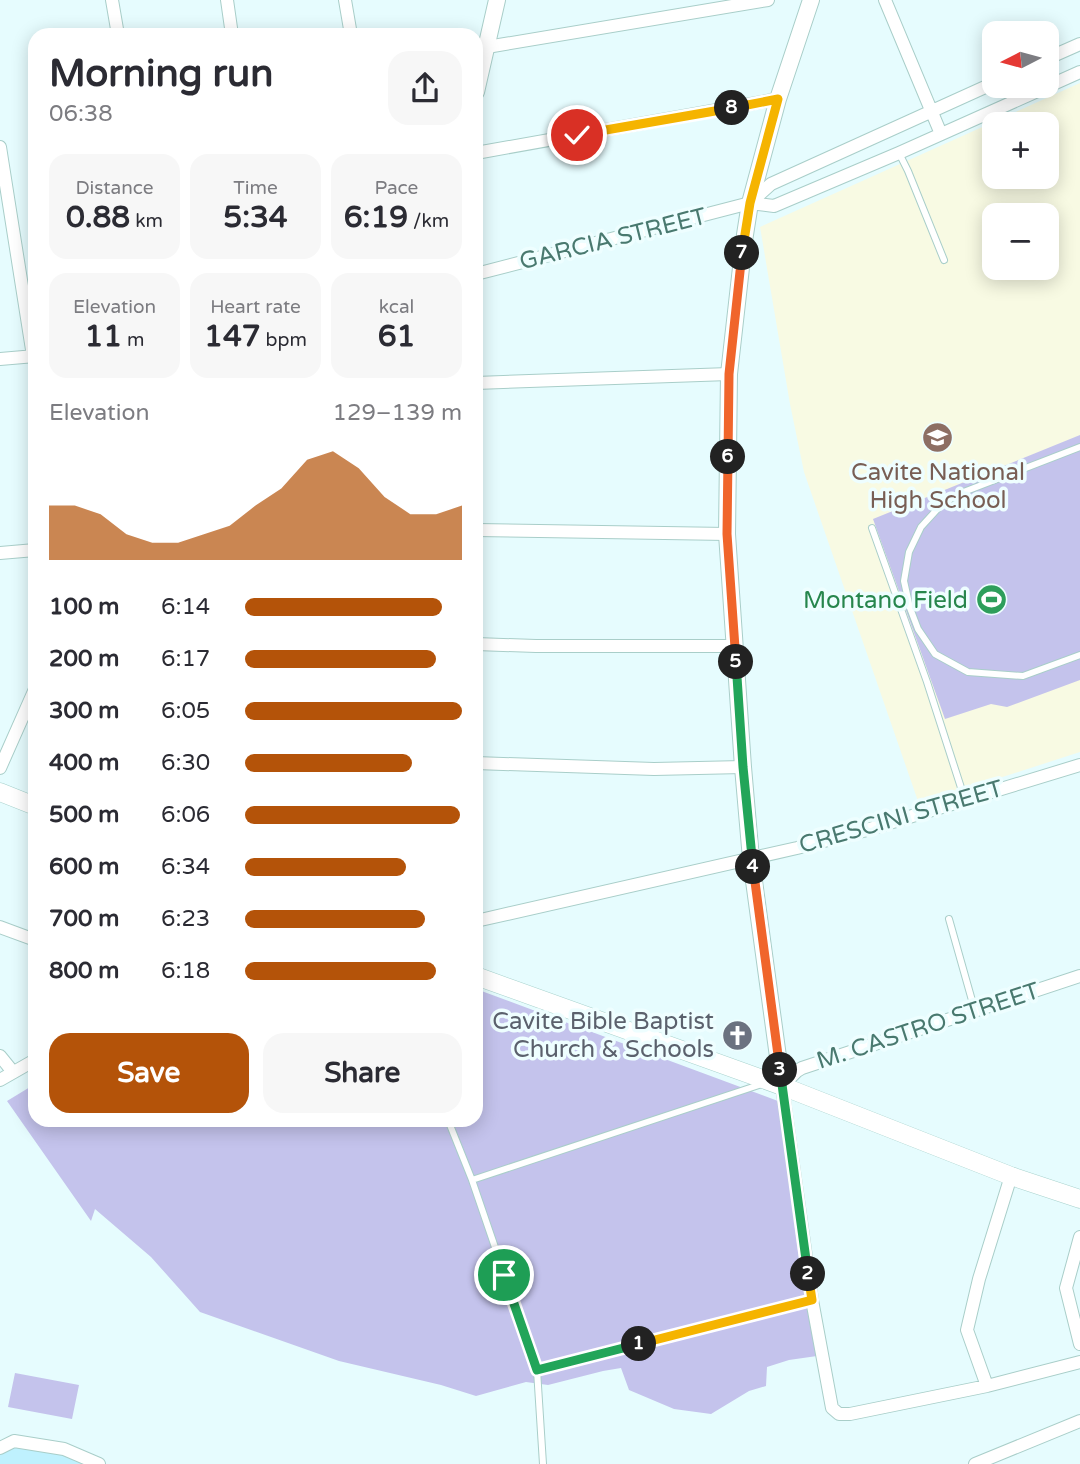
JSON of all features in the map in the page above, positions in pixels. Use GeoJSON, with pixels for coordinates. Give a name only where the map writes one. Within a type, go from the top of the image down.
{"type":"FeatureCollection","features":[{"type":"Feature","properties":{"kind":"main road"},"geometry":{"type":"LineString","coordinates":[[0,792],[28,803]]}},
{"type":"Feature","properties":{"kind":"main road"},"geometry":{"type":"LineString","coordinates":[[483,979],[776,1084],[1080,1199]]}},
{"type":"Feature","properties":{"kind":"street"},"geometry":{"type":"LineString","coordinates":[[112,0],[117,28]]}},
{"type":"Feature","properties":{"kind":"street"},"geometry":{"type":"LineString","coordinates":[[227,0],[231,28]]}},
{"type":"Feature","properties":{"kind":"street"},"geometry":{"type":"LineString","coordinates":[[345,0],[350,28]]}},
{"type":"Feature","properties":{"kind":"street"},"geometry":{"type":"LineString","coordinates":[[483,63],[497,0]]}},
{"type":"Feature","properties":{"kind":"street"},"geometry":{"type":"LineString","coordinates":[[487,47],[768,0]]}},
{"type":"Feature","properties":{"kind":"street"},"geometry":{"type":"LineString","coordinates":[[811,0],[778,99],[750,203],[744,241],[729,374],[727,534],[751,859],[776,1084],[832,1408],[839,1413],[850,1414],[987,1386],[1080,1362]]}},
{"type":"Feature","properties":{"kind":"street"},"geometry":{"type":"LineString","coordinates":[[885,0],[941,134]]}},
{"type":"Feature","properties":{"kind":"street"},"geometry":{"type":"LineString","coordinates":[[1059,54],[1080,44]]}},
{"type":"Feature","properties":{"kind":"street","name":"GARCIA STREET"},"geometry":{"type":"LineString","coordinates":[[483,272],[750,203],[774,206],[1080,72]]}},
{"type":"Feature","properties":{"kind":"street","name":"GARCIA STREET"},"geometry":{"type":"LineString","coordinates":[[750,203],[771,184],[982,89]]}},
{"type":"Feature","properties":{"kind":"street"},"geometry":{"type":"LineString","coordinates":[[483,152],[778,99]]}},
{"type":"Feature","properties":{"kind":"street"},"geometry":{"type":"LineString","coordinates":[[0,147],[28,319]]}},
{"type":"Feature","properties":{"kind":"street"},"geometry":{"type":"LineString","coordinates":[[0,359],[28,357]]}},
{"type":"Feature","properties":{"kind":"street"},"geometry":{"type":"LineString","coordinates":[[483,383],[729,374]]}},
{"type":"Feature","properties":{"kind":"street"},"geometry":{"type":"LineString","coordinates":[[483,530],[727,534]]}},
{"type":"Feature","properties":{"kind":"street"},"geometry":{"type":"LineString","coordinates":[[0,553],[28,551]]}},
{"type":"Feature","properties":{"kind":"street"},"geometry":{"type":"LineString","coordinates":[[483,644],[735,646]]}},
{"type":"Feature","properties":{"kind":"street"},"geometry":{"type":"LineString","coordinates":[[0,768],[28,705]]}},
{"type":"Feature","properties":{"kind":"street"},"geometry":{"type":"LineString","coordinates":[[483,763],[654,769],[743,767]]}},
{"type":"Feature","properties":{"kind":"street","name":"CRESCINI STREET"},"geometry":{"type":"LineString","coordinates":[[483,919],[863,831],[965,800],[1079,770]]}},
{"type":"Feature","properties":{"kind":"street"},"geometry":{"type":"LineString","coordinates":[[0,927],[28,937]]}},
{"type":"Feature","properties":{"kind":"street","name":"M. CASTRO STREET"},"geometry":{"type":"LineString","coordinates":[[776,1084],[802,1068],[1080,976]]}},
{"type":"Feature","properties":{"kind":"street"},"geometry":{"type":"LineString","coordinates":[[0,1056],[13,1072]]}},
{"type":"Feature","properties":{"kind":"street"},"geometry":{"type":"LineString","coordinates":[[0,1080],[28,1064]]}},
{"type":"Feature","properties":{"kind":"street"},"geometry":{"type":"LineString","coordinates":[[987,1386],[967,1330],[979,1279],[1011,1175]]}},
{"type":"Feature","properties":{"kind":"street"},"geometry":{"type":"LineString","coordinates":[[1080,1237],[1066,1288],[1080,1344]]}},
{"type":"Feature","properties":{"kind":"street"},"geometry":{"type":"LineString","coordinates":[[975,1464],[1080,1421]]}},
{"type":"Feature","properties":{"kind":"street"},"geometry":{"type":"LineString","coordinates":[[0,1448],[14,1441],[64,1449],[99,1464]]}},
{"type":"Feature","properties":{"kind":"lane"},"geometry":{"type":"LineString","coordinates":[[899,153],[944,260]]}},
{"type":"Feature","properties":{"kind":"lane"},"geometry":{"type":"LineString","coordinates":[[1080,447],[961,493],[942,504],[921,527],[909,552],[904,581],[918,629],[935,654],[968,672],[1023,676],[1080,655]]}},
{"type":"Feature","properties":{"kind":"lane"},"geometry":{"type":"LineString","coordinates":[[872,528],[927,682],[965,800]]}},
{"type":"Feature","properties":{"kind":"lane"},"geometry":{"type":"LineString","coordinates":[[949,919],[975,1011]]}},
{"type":"Feature","properties":{"kind":"lane"},"geometry":{"type":"LineString","coordinates":[[471,1180],[776,1084]]}},
{"type":"Feature","properties":{"kind":"lane"},"geometry":{"type":"LineString","coordinates":[[452,1127],[537,1370],[543,1464]]}},
{"type":"Feature","properties":{"kind":"lane"},"geometry":{"type":"LineString","coordinates":[[537,1370],[812,1300]]}},
{"type":"Feature","properties":{"kind":"shaded area","name":"Cavite National High School"},"geometry":{"type":"Polygon","coordinates":[[[1080,83],[1080,752],[919,804],[804,472],[760,227],[982,127],[982,189],[1059,189],[1059,112],[1016,112],[1047,98],[1059,98],[1059,92],[1080,83]]]}},
{"type":"Feature","properties":{"kind":"shaded area","name":"Montano Field"},"geometry":{"type":"Polygon","coordinates":[[[1080,435],[1080,680],[1007,707],[991,704],[945,719],[873,519],[1080,435]]]}},
{"type":"Feature","properties":{"kind":"shaded area"},"geometry":{"type":"Polygon","coordinates":[[[483,992],[778,1101],[803,1288],[817,1356],[789,1360],[767,1367],[766,1386],[749,1391],[711,1414],[674,1409],[629,1390],[621,1368],[548,1385],[526,1382],[476,1396],[339,1361],[200,1312],[151,1257],[95,1209],[91,1221],[7,1101],[28,1088],[28,1127],[483,1127],[483,992]]]}},
{"type":"Feature","properties":{"kind":"shaded area"},"geometry":{"type":"Polygon","coordinates":[[[15,1373],[79,1385],[72,1419],[8,1407],[15,1373]]]}},
{"type":"Feature","properties":{"kind":"sand"},"geometry":{"type":"Polygon","coordinates":[[[17,1447],[50,1450],[94,1464],[0,1464],[0,1454],[17,1447]]]}},
{"type":"Feature","properties":{"kind":"place","name":"Cavite National High School"},"geometry":{"type":"Point","coordinates":[938,438]}},
{"type":"Feature","properties":{"kind":"place","name":"Montano Field"},"geometry":{"type":"Point","coordinates":[991,600]}},
{"type":"Feature","properties":{"kind":"place","name":"Cavite Bible Baptist Church & Schools"},"geometry":{"type":"Point","coordinates":[737,1035]}},
{"type":"Feature","properties":{"kind":"route"},"geometry":{"type":"LineString","coordinates":[[504,1275],[537,1370],[812,1300],[751,859],[727,534],[729,374],[746,222],[778,99],[577,135]]}}]}
